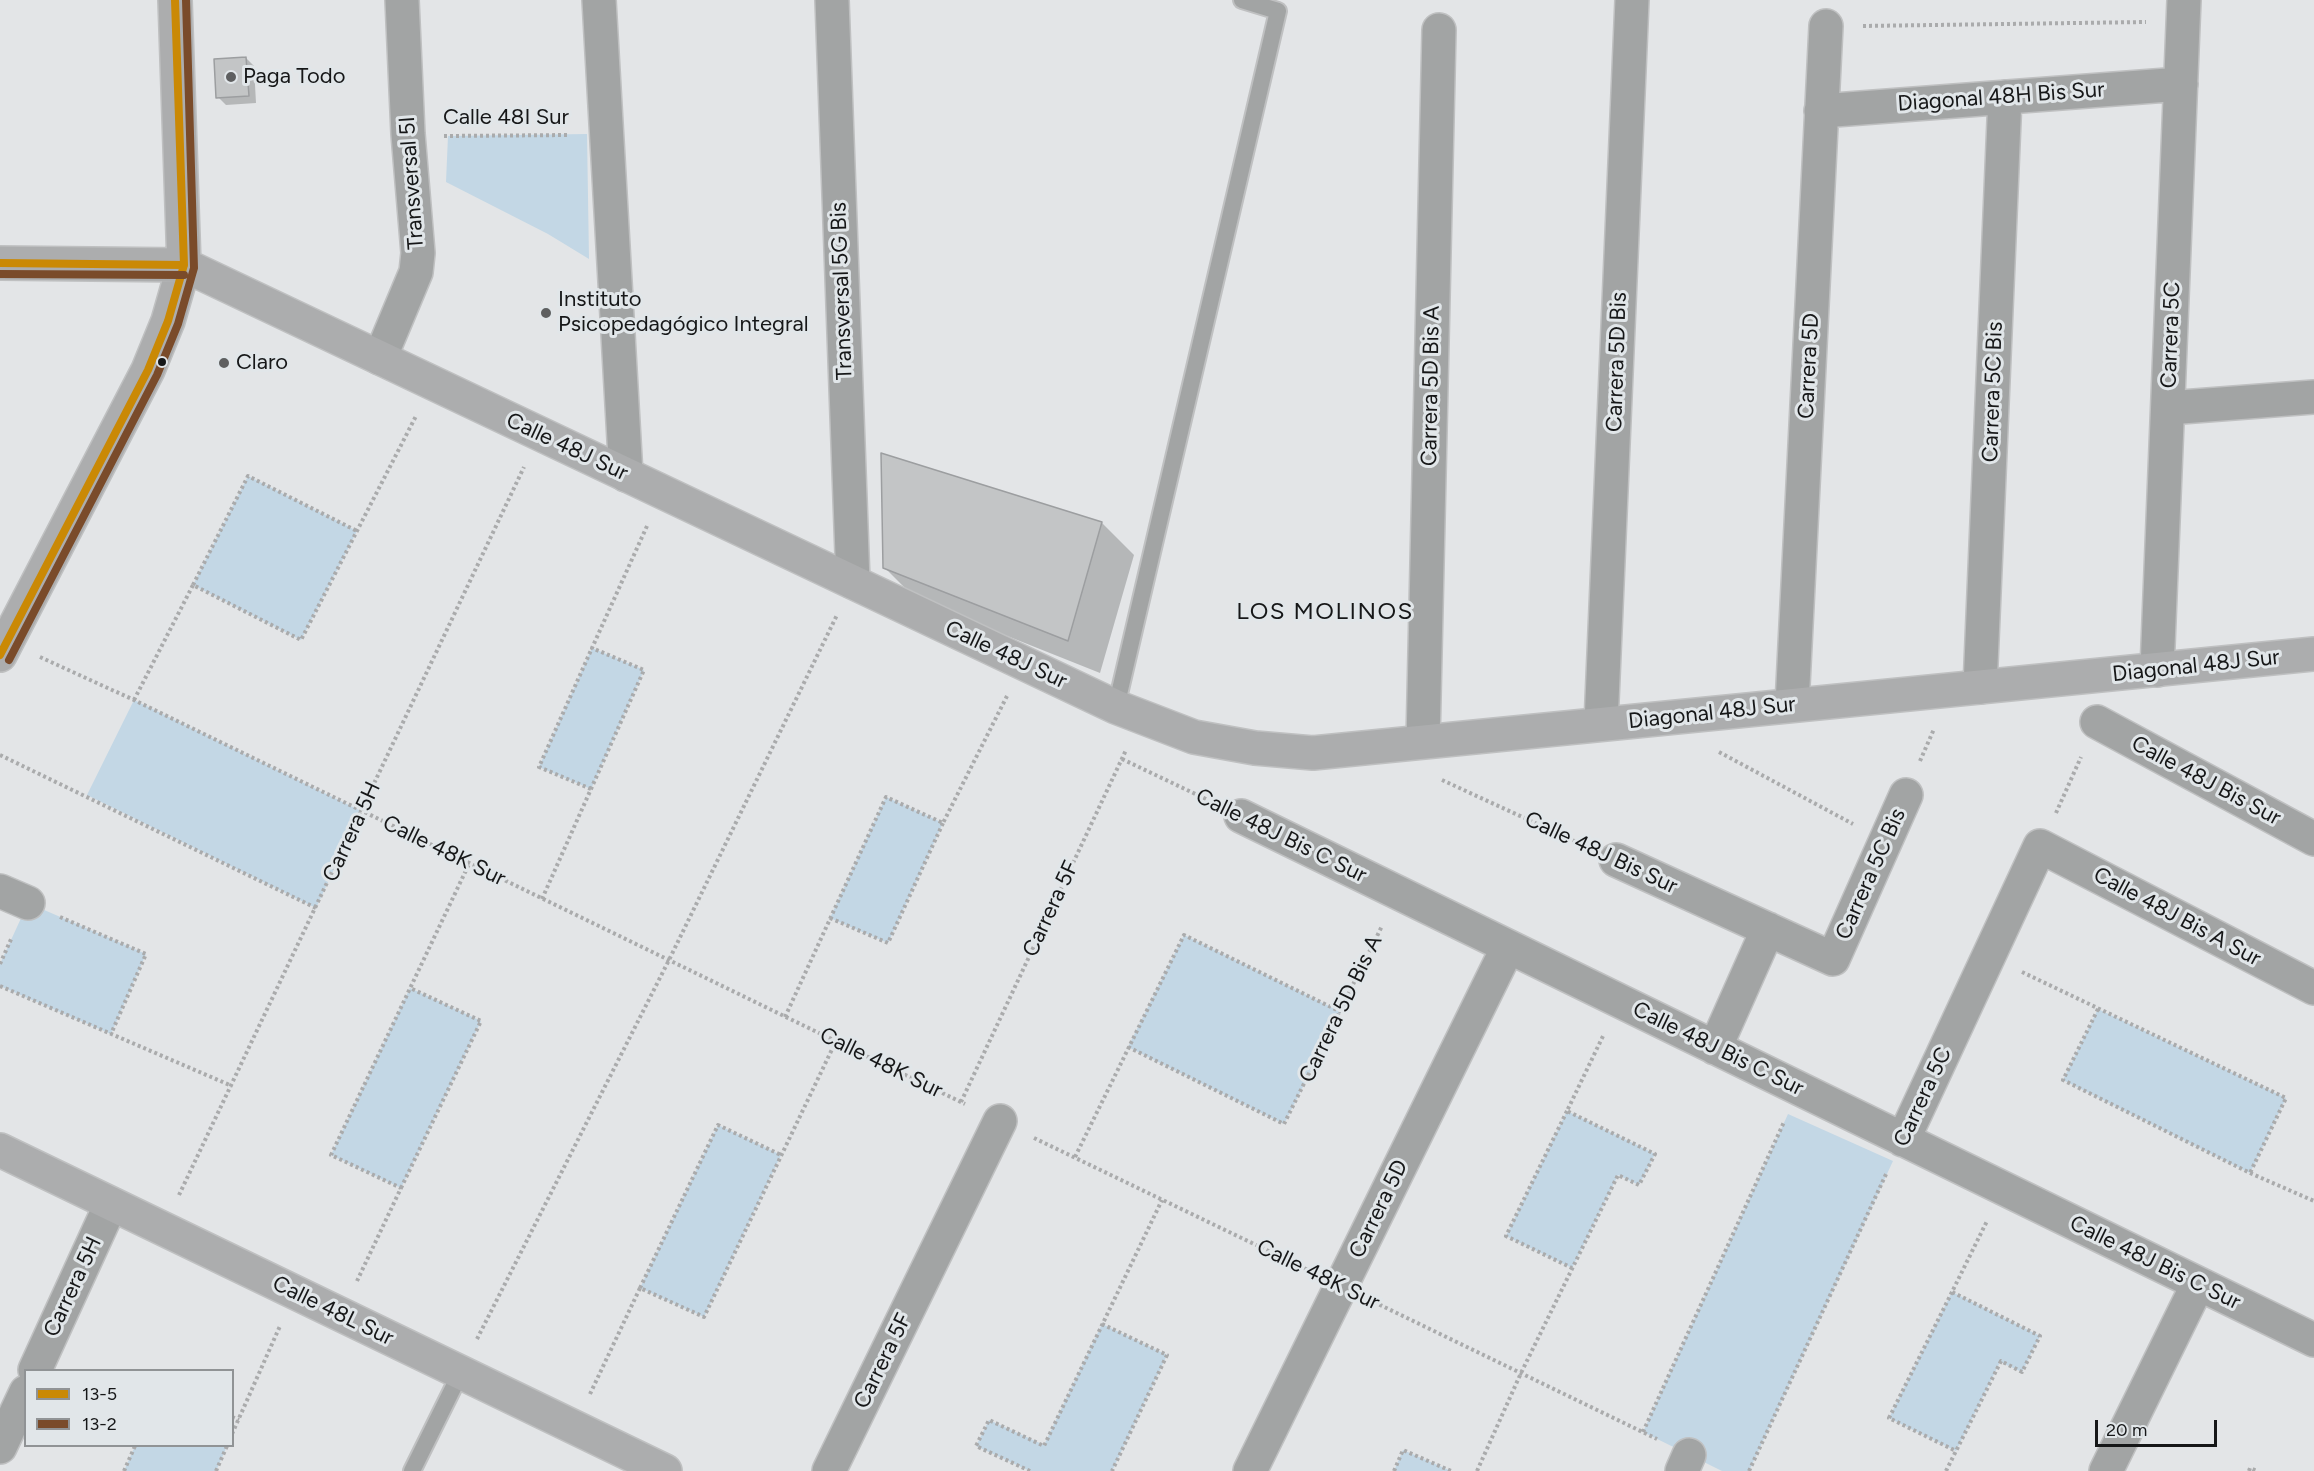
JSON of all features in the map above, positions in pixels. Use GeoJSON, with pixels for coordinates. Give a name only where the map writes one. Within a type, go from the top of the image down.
{"type":"FeatureCollection","features":[{"type":"Feature","properties":{"kind":"street"},"geometry":{"type":"LineString","coordinates":[[0,655],[148,370],[168,321],[184,265],[176,0]]}},
{"type":"Feature","properties":{"kind":"street","name":"Transversal 5I"},"geometry":{"type":"LineString","coordinates":[[380,358],[416,272],[418,253],[408,134],[402,0]]}},
{"type":"Feature","properties":{"kind":"street"},"geometry":{"type":"LineString","coordinates":[[599,0],[626,475]]}},
{"type":"Feature","properties":{"kind":"street","name":"Transversal 5G Bis"},"geometry":{"type":"LineString","coordinates":[[832,0],[853,582]]}},
{"type":"Feature","properties":{"kind":"street","name":"Carrera 5D Bis"},"geometry":{"type":"LineString","coordinates":[[1601,724],[1632,0]]}},
{"type":"Feature","properties":{"kind":"street","name":"Carrera 5C"},"geometry":{"type":"LineString","coordinates":[[2157,670],[2184,11]]}},
{"type":"Feature","properties":{"kind":"street","name":"Carrera 5D"},"geometry":{"type":"LineString","coordinates":[[1792,705],[1826,26]]}},
{"type":"Feature","properties":{"kind":"street","name":"Carrera 5D Bis A"},"geometry":{"type":"LineString","coordinates":[[1423,741],[1439,30]]}},
{"type":"Feature","properties":{"kind":"street","name":"Diagonal 48H Bis Sur"},"geometry":{"type":"LineString","coordinates":[[1821,111],[2181,84]]}},
{"type":"Feature","properties":{"kind":"street","name":"Carrera 5C Bis"},"geometry":{"type":"LineString","coordinates":[[1965,688],[2005,97]]}},
{"type":"Feature","properties":{"kind":"street","name":"Calle 48J Sur"},"geometry":{"type":"LineString","coordinates":[[0,263],[184,265],[1129,712]]}},
{"type":"Feature","properties":{"kind":"street"},"geometry":{"type":"LineString","coordinates":[[2168,408],[2314,397]]}},
{"type":"Feature","properties":{"kind":"street","name":"Diagonal 48J Sur"},"geometry":{"type":"LineString","coordinates":[[1129,712],[1194,737],[1256,748],[1313,753],[2314,654]]}},
{"type":"Feature","properties":{"kind":"street","name":"Calle 48J Bis Sur"},"geometry":{"type":"LineString","coordinates":[[2097,722],[2314,839]]}},
{"type":"Feature","properties":{"kind":"street","name":"Carrera 5C Bis"},"geometry":{"type":"LineString","coordinates":[[1833,959],[1906,795]]}},
{"type":"Feature","properties":{"kind":"street","name":"Calle 48J Bis C Sur"},"geometry":{"type":"LineString","coordinates":[[1241,816],[2314,1341]]}},
{"type":"Feature","properties":{"kind":"street","name":"Carrera 5C"},"geometry":{"type":"LineString","coordinates":[[1903,1140],[2040,846]]}},
{"type":"Feature","properties":{"kind":"street","name":"Calle 48J Bis A Sur"},"geometry":{"type":"LineString","coordinates":[[2040,846],[2314,988]]}},
{"type":"Feature","properties":{"kind":"street","name":"Calle 48J Bis Sur"},"geometry":{"type":"LineString","coordinates":[[1616,860],[1833,959]]}},
{"type":"Feature","properties":{"kind":"street"},"geometry":{"type":"LineString","coordinates":[[1715,1048],[1768,929]]}},
{"type":"Feature","properties":{"kind":"street","name":"Carrera 5D"},"geometry":{"type":"LineString","coordinates":[[1250,1471],[1508,946]]}},
{"type":"Feature","properties":{"kind":"street","name":"Carrera 5F"},"geometry":{"type":"LineString","coordinates":[[829,1471],[1000,1121]]}},
{"type":"Feature","properties":{"kind":"street","name":"Calle 48L Sur"},"geometry":{"type":"LineString","coordinates":[[0,1150],[665,1471]]}},
{"type":"Feature","properties":{"kind":"street","name":"Carrera 5H"},"geometry":{"type":"LineString","coordinates":[[36,1369],[111,1204]]}},
{"type":"Feature","properties":{"kind":"street"},"geometry":{"type":"LineString","coordinates":[[2106,1471],[2198,1284]]}},
{"type":"Feature","properties":{"kind":"street"},"geometry":{"type":"LineString","coordinates":[[0,1447],[24,1396]]}},
{"type":"Feature","properties":{"kind":"lane"},"geometry":{"type":"LineString","coordinates":[[1129,712],[1278,11],[1242,0]]}},
{"type":"Feature","properties":{"kind":"lane"},"geometry":{"type":"LineString","coordinates":[[412,1471],[460,1372]]}},
{"type":"Feature","properties":{"kind":"path"},"geometry":{"type":"LineString","coordinates":[[1826,26],[2184,11]]}},
{"type":"Feature","properties":{"kind":"path","name":"Calle 48I Sur"},"geometry":{"type":"LineString","coordinates":[[408,134],[606,134]]}},
{"type":"Feature","properties":{"kind":"path"},"geometry":{"type":"LineString","coordinates":[[193,585],[302,640],[433,383]]}},
{"type":"Feature","properties":{"kind":"path","name":"Carrera 5H"},"geometry":{"type":"LineString","coordinates":[[163,1229],[540,434]]}},
{"type":"Feature","properties":{"kind":"path"},"geometry":{"type":"LineString","coordinates":[[134,700],[248,476],[357,531]]}},
{"type":"Feature","properties":{"kind":"path"},"geometry":{"type":"LineString","coordinates":[[591,789],[539,767],[662,492]]}},
{"type":"Feature","properties":{"kind":"path"},"geometry":{"type":"LineString","coordinates":[[460,1372],[669,960],[853,582]]}},
{"type":"Feature","properties":{"kind":"path"},"geometry":{"type":"LineString","coordinates":[[542,899],[644,670],[592,648]]}},
{"type":"Feature","properties":{"kind":"path","name":"Calle 48K Sur"},"geometry":{"type":"LineString","coordinates":[[40,657],[134,700],[1643,1432],[1686,1463]]}},
{"type":"Feature","properties":{"kind":"path"},"geometry":{"type":"LineString","coordinates":[[830,918],[888,943],[943,823],[1023,663]]}},
{"type":"Feature","properties":{"kind":"path","name":"Carrera 5C Bis"},"geometry":{"type":"LineString","coordinates":[[1906,795],[1965,688]]}},
{"type":"Feature","properties":{"kind":"path","name":"Carrera 5F"},"geometry":{"type":"LineString","coordinates":[[961,1102],[1122,759],[1129,712]]}},
{"type":"Feature","properties":{"kind":"path"},"geometry":{"type":"LineString","coordinates":[[2040,846],[2097,722]]}},
{"type":"Feature","properties":{"kind":"path"},"geometry":{"type":"LineString","coordinates":[[1719,752],[1885,841]]}},
{"type":"Feature","properties":{"kind":"path"},"geometry":{"type":"LineString","coordinates":[[0,755],[87,795],[316,908]]}},
{"type":"Feature","properties":{"kind":"path","name":"Calle 48J Bis C Sur"},"geometry":{"type":"LineString","coordinates":[[1122,759],[1241,816]]}},
{"type":"Feature","properties":{"kind":"path","name":"Calle 48J Bis Sur"},"geometry":{"type":"LineString","coordinates":[[1434,776],[1616,860]]}},
{"type":"Feature","properties":{"kind":"path"},"geometry":{"type":"LineString","coordinates":[[785,1017],[885,797],[943,823]]}},
{"type":"Feature","properties":{"kind":"path"},"geometry":{"type":"LineString","coordinates":[[401,1188],[331,1155],[469,864]]}},
{"type":"Feature","properties":{"kind":"path","name":"Carrera 5D Bis A"},"geometry":{"type":"LineString","coordinates":[[1128,1047],[1284,1124],[1398,893]]}},
{"type":"Feature","properties":{"kind":"path"},"geometry":{"type":"LineString","coordinates":[[14,897],[146,954],[111,1034]]}},
{"type":"Feature","properties":{"kind":"path"},"geometry":{"type":"LineString","coordinates":[[1075,1157],[1184,934],[1341,1012]]}},
{"type":"Feature","properties":{"kind":"path"},"geometry":{"type":"LineString","coordinates":[[1989,957],[2286,1098],[2250,1173]]}},
{"type":"Feature","properties":{"kind":"path"},"geometry":{"type":"LineString","coordinates":[[0,986],[232,1086]]}},
{"type":"Feature","properties":{"kind":"path"},"geometry":{"type":"LineString","coordinates":[[340,1314],[481,1021],[410,988]]}},
{"type":"Feature","properties":{"kind":"path"},"geometry":{"type":"LineString","coordinates":[[1572,1268],[1506,1236],[1621,1001]]}},
{"type":"Feature","properties":{"kind":"path"},"geometry":{"type":"LineString","coordinates":[[2098,1009],[2063,1080],[2250,1173],[2314,1202]]}},
{"type":"Feature","properties":{"kind":"path"},"geometry":{"type":"LineString","coordinates":[[640,1288],[704,1317],[836,1041]]}},
{"type":"Feature","properties":{"kind":"path"},"geometry":{"type":"LineString","coordinates":[[1643,1432],[1799,1089]]}},
{"type":"Feature","properties":{"kind":"path"},"geometry":{"type":"LineString","coordinates":[[1477,1471],[1521,1373],[1618,1175],[1640,1185],[1655,1154],[1567,1111]]}},
{"type":"Feature","properties":{"kind":"path"},"geometry":{"type":"LineString","coordinates":[[574,1427],[718,1125],[782,1155]]}},
{"type":"Feature","properties":{"kind":"path","name":"Carrera 5C"},"geometry":{"type":"LineString","coordinates":[[1749,1471],[1903,1140]]}},
{"type":"Feature","properties":{"kind":"path"},"geometry":{"type":"LineString","coordinates":[[1956,1451],[1889,1418],[2003,1189]]}},
{"type":"Feature","properties":{"kind":"path"},"geometry":{"type":"LineString","coordinates":[[1030,1471],[976,1446],[989,1420],[1044,1446],[1162,1199]]}},
{"type":"Feature","properties":{"kind":"path"},"geometry":{"type":"LineString","coordinates":[[234,1430],[295,1292]]}},
{"type":"Feature","properties":{"kind":"path"},"geometry":{"type":"LineString","coordinates":[[1946,1471],[2001,1361],[2022,1372],[2040,1336],[1952,1292]]}},
{"type":"Feature","properties":{"kind":"path"},"geometry":{"type":"LineString","coordinates":[[1102,1324],[1167,1355],[1112,1471]]}},
{"type":"Feature","properties":{"kind":"path"},"geometry":{"type":"LineString","coordinates":[[234,1418],[239,1420]]}},
{"type":"Feature","properties":{"kind":"path"},"geometry":{"type":"LineString","coordinates":[[124,1471],[135,1447]]}},
{"type":"Feature","properties":{"kind":"path"},"geometry":{"type":"LineString","coordinates":[[216,1471],[228,1447]]}},
{"type":"Feature","properties":{"kind":"path"},"geometry":{"type":"LineString","coordinates":[[1394,1471],[1403,1450],[1451,1471]]}},
{"type":"Feature","properties":{"kind":"path"},"geometry":{"type":"LineString","coordinates":[[2249,1471],[2250,1468],[2257,1471]]}},
{"type":"Feature","properties":{"kind":"shaded area"},"geometry":{"type":"Polygon","coordinates":[[[587,134],[589,259],[548,234],[446,182],[448,136],[587,134]]]}},
{"type":"Feature","properties":{"kind":"shaded area"},"geometry":{"type":"Polygon","coordinates":[[[248,476],[357,531],[301,640],[193,585],[248,476]]]}},
{"type":"Feature","properties":{"kind":"shaded area"},"geometry":{"type":"Polygon","coordinates":[[[592,648],[644,670],[591,789],[539,767],[592,648]]]}},
{"type":"Feature","properties":{"kind":"shaded area"},"geometry":{"type":"Polygon","coordinates":[[[134,700],[361,811],[316,908],[87,795],[134,700]]]}},
{"type":"Feature","properties":{"kind":"shaded area"},"geometry":{"type":"Polygon","coordinates":[[[886,797],[943,823],[888,943],[830,918],[886,797]]]}},
{"type":"Feature","properties":{"kind":"shaded area"},"geometry":{"type":"Polygon","coordinates":[[[28,903],[146,954],[111,1034],[0,986],[0,964],[28,903]]]}},
{"type":"Feature","properties":{"kind":"shaded area"},"geometry":{"type":"Polygon","coordinates":[[[1184,935],[1341,1012],[1284,1124],[1128,1047],[1184,935]]]}},
{"type":"Feature","properties":{"kind":"shaded area"},"geometry":{"type":"Polygon","coordinates":[[[410,988],[481,1021],[401,1188],[331,1155],[410,988]]]}},
{"type":"Feature","properties":{"kind":"shaded area"},"geometry":{"type":"Polygon","coordinates":[[[2098,1009],[2286,1098],[2250,1173],[2063,1080],[2098,1009]]]}},
{"type":"Feature","properties":{"kind":"shaded area"},"geometry":{"type":"Polygon","coordinates":[[[1567,1111],[1655,1154],[1639,1185],[1618,1175],[1572,1268],[1506,1236],[1567,1111]]]}},
{"type":"Feature","properties":{"kind":"shaded area"},"geometry":{"type":"Polygon","coordinates":[[[1788,1114],[1893,1161],[1749,1471],[1722,1471],[1643,1432],[1788,1114]]]}},
{"type":"Feature","properties":{"kind":"shaded area"},"geometry":{"type":"Polygon","coordinates":[[[718,1125],[781,1155],[704,1317],[640,1288],[718,1125]]]}},
{"type":"Feature","properties":{"kind":"shaded area"},"geometry":{"type":"Polygon","coordinates":[[[1952,1292],[2040,1336],[2022,1372],[2000,1362],[1956,1451],[1889,1418],[1952,1292]]]}},
{"type":"Feature","properties":{"kind":"shaded area"},"geometry":{"type":"Polygon","coordinates":[[[1102,1324],[1167,1355],[1112,1471],[1030,1471],[976,1446],[989,1420],[1044,1445],[1102,1324]]]}},
{"type":"Feature","properties":{"kind":"shaded area"},"geometry":{"type":"Polygon","coordinates":[[[135,1447],[227,1447],[216,1471],[124,1471],[135,1447]]]}},
{"type":"Feature","properties":{"kind":"shaded area"},"geometry":{"type":"Polygon","coordinates":[[[1403,1450],[1451,1471],[1394,1471],[1403,1450]]]}},
{"type":"Feature","properties":{"kind":"building","name":"Paga Todo"},"geometry":{"type":"Polygon","coordinates":[[[246,57],[249,96],[216,98],[214,59],[246,57]]]}},
{"type":"Feature","properties":{"kind":"building"},"geometry":{"type":"Polygon","coordinates":[[[881,453],[1102,522],[1068,641],[883,568],[881,453]]]}},
{"type":"Feature","properties":{"kind":"transit line","name":"13-5"},"geometry":{"type":"LineString","coordinates":[[0,655],[148,370],[168,321],[184,265],[175,0]]}},
{"type":"Feature","properties":{"kind":"transit line","name":"13-2"},"geometry":{"type":"LineString","coordinates":[[9,660],[157,375],[178,324],[194,268],[186,0]]}},
{"type":"Feature","properties":{"kind":"transit line","name":"13-5"},"geometry":{"type":"LineString","coordinates":[[0,263],[184,265]]}},
{"type":"Feature","properties":{"kind":"transit line","name":"13-2"},"geometry":{"type":"LineString","coordinates":[[0,274],[184,275]]}},
{"type":"Feature","properties":{"kind":"place","name":"Paga Todo"},"geometry":{"type":"Point","coordinates":[231,77]}},
{"type":"Feature","properties":{"kind":"place","name":"Instituto Psicopedagógico Integral"},"geometry":{"type":"Point","coordinates":[546,313]}},
{"type":"Feature","properties":{"kind":"place","name":"Claro"},"geometry":{"type":"Point","coordinates":[224,363]}},
{"type":"Feature","properties":{"kind":"district","name":"LOS MOLINOS"},"geometry":{"type":"Point","coordinates":[1325,612]}}]}
